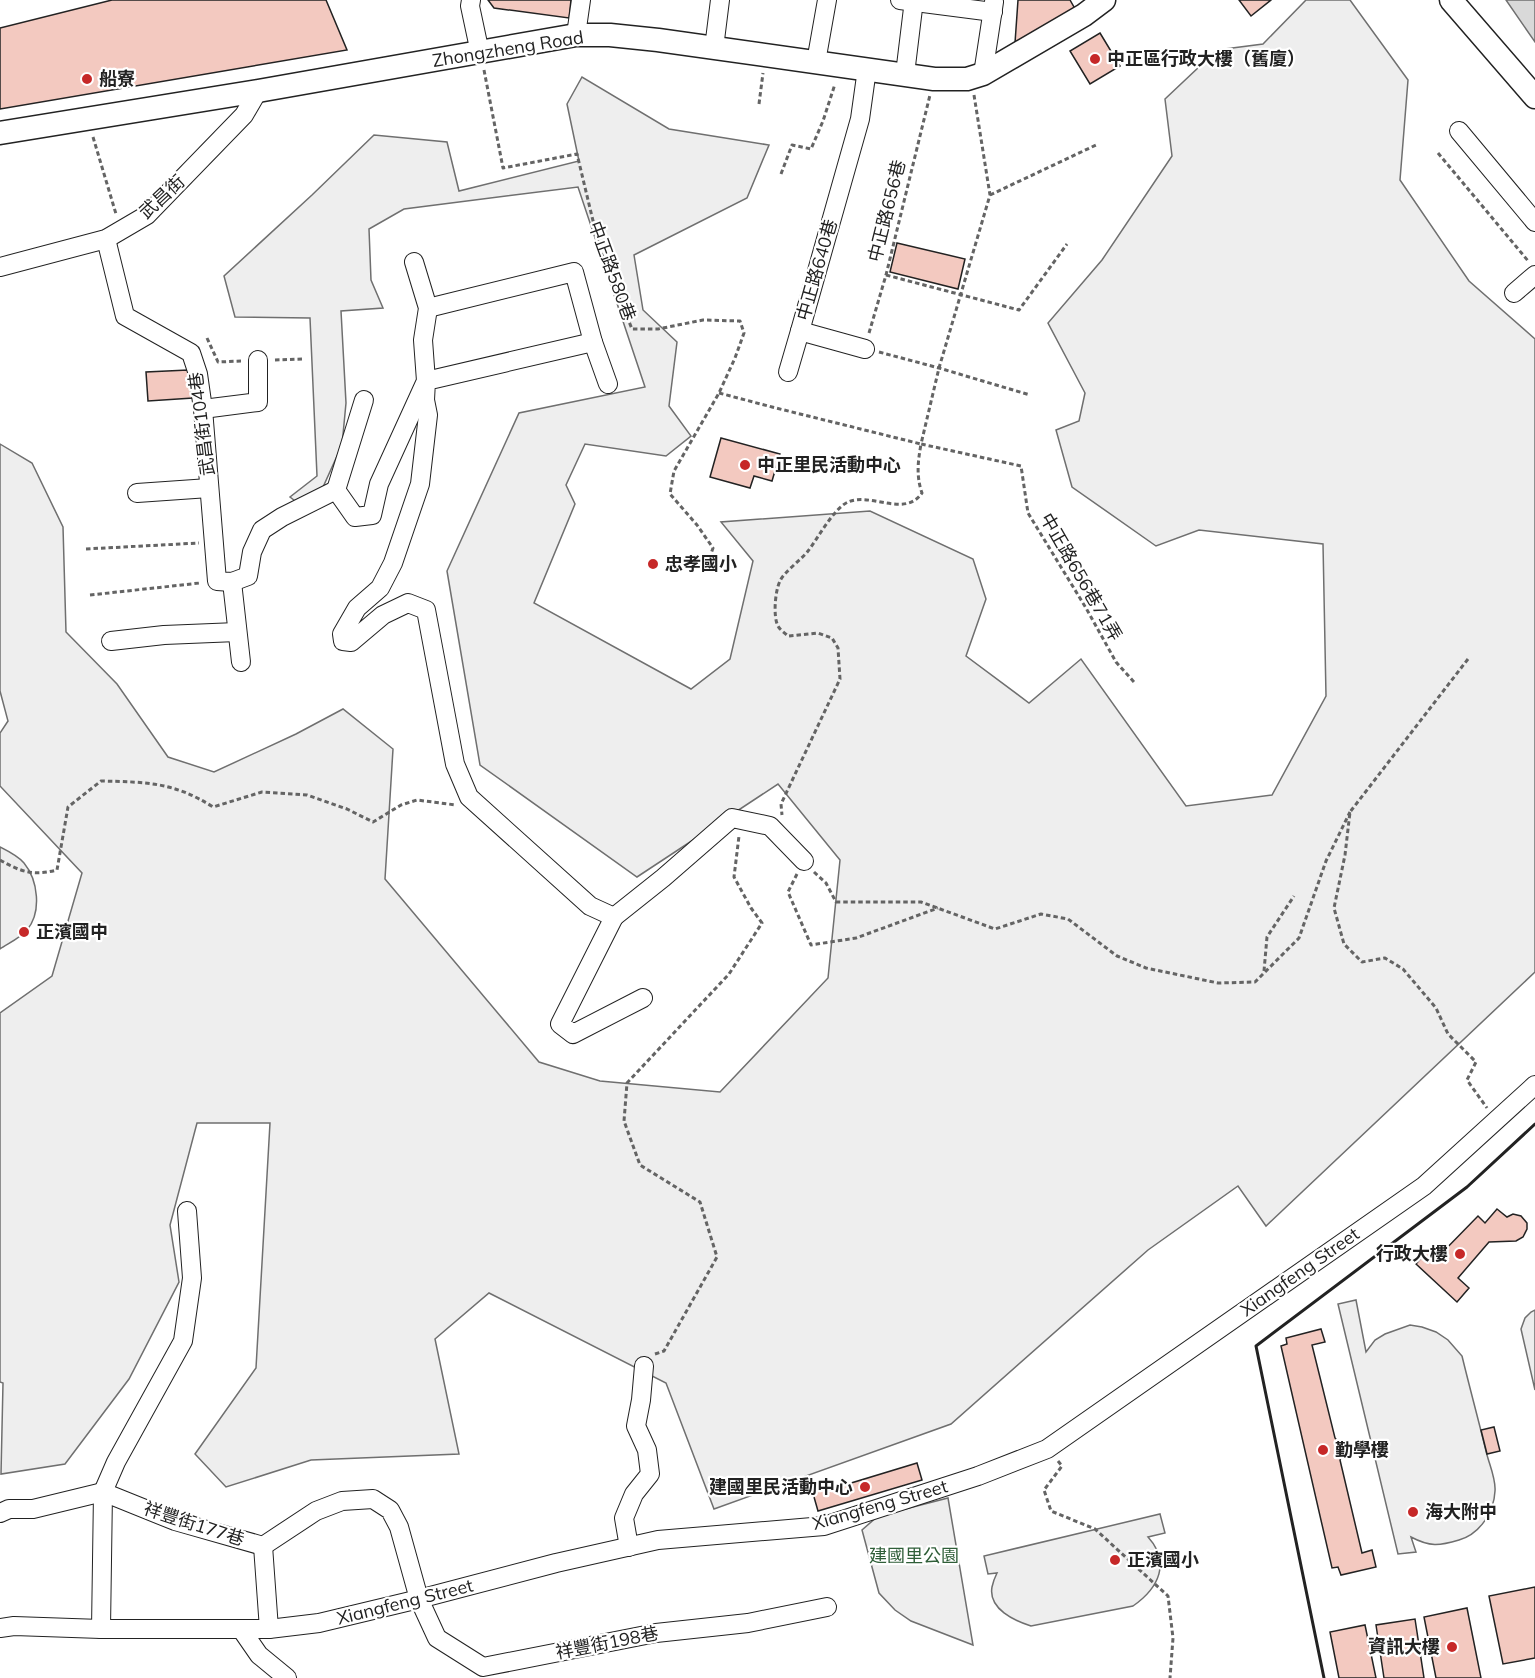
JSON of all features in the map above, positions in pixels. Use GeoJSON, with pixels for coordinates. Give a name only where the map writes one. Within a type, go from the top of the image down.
{"type":"FeatureCollection","features":[{"type":"Feature","properties":{"kind":"main road","name":"Zhongzheng Road"},"geometry":{"type":"LineString","coordinates":[[0,133],[258,91],[576,35],[630,37],[934,79],[959,80],[977,76],[1084,15],[1104,0]]}},
{"type":"Feature","properties":{"kind":"main road"},"geometry":{"type":"LineString","coordinates":[[1451,0],[1535,97]]}},
{"type":"Feature","properties":{"kind":"street"},"geometry":{"type":"LineString","coordinates":[[471,0],[470,6],[480,53]]}},
{"type":"Feature","properties":{"kind":"street"},"geometry":{"type":"LineString","coordinates":[[576,35],[581,0]]}},
{"type":"Feature","properties":{"kind":"street"},"geometry":{"type":"LineString","coordinates":[[714,48],[720,0]]}},
{"type":"Feature","properties":{"kind":"street"},"geometry":{"type":"LineString","coordinates":[[816,62],[826,0]]}},
{"type":"Feature","properties":{"kind":"street"},"geometry":{"type":"LineString","coordinates":[[905,74],[910,1],[993,6],[977,76]]}},
{"type":"Feature","properties":{"kind":"street","name":"中正路640巷"},"geometry":{"type":"LineString","coordinates":[[865,349],[800,331],[860,119],[867,69]]}},
{"type":"Feature","properties":{"kind":"street","name":"武昌街"},"geometry":{"type":"LineString","coordinates":[[0,267],[114,235],[147,215],[244,115],[258,91]]}},
{"type":"Feature","properties":{"kind":"street"},"geometry":{"type":"LineString","coordinates":[[1459,131],[1535,222]]}},
{"type":"Feature","properties":{"kind":"street","name":"武昌街104巷"},"geometry":{"type":"LineString","coordinates":[[114,235],[125,316],[191,353],[198,374],[203,409],[213,542],[237,632],[240,662]]}},
{"type":"Feature","properties":{"kind":"street"},"geometry":{"type":"LineString","coordinates":[[414,262],[428,308],[423,340],[425,400],[428,415],[420,484],[393,563],[380,588],[357,608],[342,634],[343,641],[351,642],[383,615],[408,603],[426,610],[455,764],[468,797],[590,906],[614,917]]}},
{"type":"Feature","properties":{"kind":"street","name":"中正路580巷"},"geometry":{"type":"LineString","coordinates":[[428,308],[574,272],[593,342],[608,384]]}},
{"type":"Feature","properties":{"kind":"street"},"geometry":{"type":"LineString","coordinates":[[1514,293],[1535,275]]}},
{"type":"Feature","properties":{"kind":"street"},"geometry":{"type":"LineString","coordinates":[[788,372],[800,331]]}},
{"type":"Feature","properties":{"kind":"street"},"geometry":{"type":"LineString","coordinates":[[426,381],[593,342]]}},
{"type":"Feature","properties":{"kind":"street"},"geometry":{"type":"LineString","coordinates":[[203,409],[258,402],[258,360]]}},
{"type":"Feature","properties":{"kind":"street"},"geometry":{"type":"LineString","coordinates":[[336,490],[355,517],[372,514],[378,484],[426,381]]}},
{"type":"Feature","properties":{"kind":"street"},"geometry":{"type":"LineString","coordinates":[[224,582],[248,576],[252,552],[262,530],[282,517],[336,490],[364,400]]}},
{"type":"Feature","properties":{"kind":"street"},"geometry":{"type":"LineString","coordinates":[[137,493],[209,488]]}},
{"type":"Feature","properties":{"kind":"street"},"geometry":{"type":"LineString","coordinates":[[111,641],[164,635],[237,632]]}},
{"type":"Feature","properties":{"kind":"street"},"geometry":{"type":"LineString","coordinates":[[643,998],[573,1034],[560,1024],[614,917],[732,818],[771,826],[804,861]]}},
{"type":"Feature","properties":{"kind":"street","name":"Xiangfeng Street"},"geometry":{"type":"LineString","coordinates":[[0,1628],[14,1626],[101,1629],[269,1629],[320,1623],[556,1563],[658,1540],[824,1526],[978,1476],[1047,1449],[1424,1186],[1535,1085]]}},
{"type":"Feature","properties":{"kind":"street"},"geometry":{"type":"LineString","coordinates":[[101,1629],[103,1492],[116,1462],[183,1341],[192,1278],[187,1210]]}},
{"type":"Feature","properties":{"kind":"street"},"geometry":{"type":"LineString","coordinates":[[629,1546],[624,1518],[634,1494],[650,1474],[647,1450],[636,1426],[644,1366]]}},
{"type":"Feature","properties":{"kind":"street"},"geometry":{"type":"LineString","coordinates":[[0,1513],[9,1509],[33,1509],[103,1492]]}},
{"type":"Feature","properties":{"kind":"street","name":"祥豐街177巷"},"geometry":{"type":"LineString","coordinates":[[103,1492],[175,1521],[263,1546],[316,1511],[342,1501],[373,1499],[390,1510],[399,1527],[419,1599]]}},
{"type":"Feature","properties":{"kind":"street"},"geometry":{"type":"LineString","coordinates":[[263,1546],[269,1629]]}},
{"type":"Feature","properties":{"kind":"street","name":"祥豐街198巷"},"geometry":{"type":"LineString","coordinates":[[419,1599],[437,1638],[483,1667],[656,1633],[748,1623],[827,1607]]}},
{"type":"Feature","properties":{"kind":"street"},"geometry":{"type":"LineString","coordinates":[[241,1629],[259,1655],[287,1678]]}},
{"type":"Feature","properties":{"kind":"path","name":"中正路580巷"},"geometry":{"type":"LineString","coordinates":[[480,53],[503,168],[577,154],[600,250],[632,329],[658,329],[703,320],[740,321],[744,333],[735,358],[719,393],[674,471],[670,494],[697,525],[713,548],[704,574]]}},
{"type":"Feature","properties":{"kind":"path"},"geometry":{"type":"LineString","coordinates":[[759,104],[765,55]]}},
{"type":"Feature","properties":{"kind":"path"},"geometry":{"type":"LineString","coordinates":[[781,174],[792,146],[811,149],[823,121],[840,65]]}},
{"type":"Feature","properties":{"kind":"path"},"geometry":{"type":"LineString","coordinates":[[786,842],[781,804],[840,679],[838,648],[832,638],[818,633],[788,636],[778,626],[774,610],[780,581],[807,552],[826,524],[846,502],[859,499],[902,505],[919,498],[922,493],[918,483],[917,465],[921,444],[939,368],[990,195],[977,76]]}},
{"type":"Feature","properties":{"kind":"path","name":"中正路656巷"},"geometry":{"type":"LineString","coordinates":[[865,349],[934,79]]}},
{"type":"Feature","properties":{"kind":"path"},"geometry":{"type":"LineString","coordinates":[[87,119],[114,235]]}},
{"type":"Feature","properties":{"kind":"path"},"geometry":{"type":"LineString","coordinates":[[990,195],[1096,145]]}},
{"type":"Feature","properties":{"kind":"path"},"geometry":{"type":"LineString","coordinates":[[1438,153],[1535,269]]}},
{"type":"Feature","properties":{"kind":"path"},"geometry":{"type":"LineString","coordinates":[[886,274],[1019,310],[1067,244]]}},
{"type":"Feature","properties":{"kind":"path"},"geometry":{"type":"LineString","coordinates":[[865,349],[1030,395]]}},
{"type":"Feature","properties":{"kind":"path"},"geometry":{"type":"LineString","coordinates":[[719,393],[921,444]]}},
{"type":"Feature","properties":{"kind":"path","name":"中正路656巷71弄"},"geometry":{"type":"LineString","coordinates":[[921,444],[1021,466],[1028,513],[1086,608],[1116,663],[1134,682]]}},
{"type":"Feature","properties":{"kind":"path"},"geometry":{"type":"LineString","coordinates":[[86,549],[213,542]]}},
{"type":"Feature","properties":{"kind":"path"},"geometry":{"type":"LineString","coordinates":[[90,595],[224,582]]}},
{"type":"Feature","properties":{"kind":"path"},"geometry":{"type":"LineString","coordinates":[[938,908],[856,938],[811,945],[788,892],[804,861],[826,883],[836,902],[921,902],[938,908],[995,929],[1041,914],[1068,919],[1117,956],[1146,968],[1218,984],[1255,982],[1299,938],[1326,861],[1350,812],[1468,659]]}},
{"type":"Feature","properties":{"kind":"path"},"geometry":{"type":"LineString","coordinates":[[0,860],[15,868],[39,874],[57,870],[68,807],[101,780],[142,782],[178,788],[213,807],[262,792],[307,795],[346,809],[373,822],[401,805],[417,800],[457,805]]}},
{"type":"Feature","properties":{"kind":"path"},"geometry":{"type":"LineString","coordinates":[[1350,812],[1345,855],[1334,908],[1344,944],[1362,962],[1384,958],[1403,969],[1436,1008],[1448,1034],[1476,1062],[1467,1080],[1486,1107],[1500,1118]]}},
{"type":"Feature","properties":{"kind":"path"},"geometry":{"type":"LineString","coordinates":[[644,1366],[653,1354],[664,1351],[717,1257],[700,1202],[640,1165],[624,1120],[627,1083],[729,974],[762,923],[734,878],[741,820]]}},
{"type":"Feature","properties":{"kind":"path"},"geometry":{"type":"LineString","coordinates":[[1264,973],[1268,937],[1294,896]]}},
{"type":"Feature","properties":{"kind":"path"},"geometry":{"type":"LineString","coordinates":[[1047,1449],[1062,1466],[1044,1490],[1051,1511],[1095,1529],[1168,1596],[1173,1638],[1170,1678]]}},
{"type":"Feature","properties":{"kind":"green space"},"geometry":{"type":"Polygon","coordinates":[[[1306,0],[1350,0],[1408,80],[1400,180],[1469,281],[1535,339],[1535,972],[1266,1226],[1238,1186],[1148,1250],[951,1424],[714,1509],[666,1383],[489,1293],[435,1339],[459,1454],[311,1460],[226,1487],[195,1454],[256,1368],[270,1123],[197,1123],[170,1225],[179,1282],[129,1379],[65,1464],[1,1474],[3,1383],[0,1382],[0,1013],[52,976],[82,873],[0,786],[0,733],[8,721],[0,691],[0,444],[32,463],[63,527],[66,632],[117,684],[168,757],[214,772],[296,734],[343,709],[393,749],[385,879],[539,1062],[600,1081],[720,1092],[828,978],[840,860],[778,784],[637,877],[480,765],[447,571],[519,413],[645,387],[578,187],[404,209],[369,229],[371,280],[383,308],[341,311],[346,403],[342,445],[323,487],[303,507],[290,497],[317,476],[310,318],[235,317],[224,276],[374,135],[447,142],[459,191],[579,161],[567,104],[582,77],[669,129],[769,145],[747,198],[634,255],[643,310],[677,342],[669,406],[691,436],[666,456],[585,444],[566,485],[575,504],[534,603],[691,689],[730,659],[753,561],[721,522],[870,511],[973,559],[986,599],[966,656],[1029,703],[1081,659],[1186,806],[1272,795],[1326,696],[1323,544],[1199,530],[1156,546],[1072,487],[1056,430],[1079,421],[1085,393],[1048,323],[1102,260],[1172,156],[1165,99],[1217,50],[1263,44],[1306,0]]]}},
{"type":"Feature","properties":{"kind":"green space"},"geometry":{"type":"Polygon","coordinates":[[[0,847],[16,856],[29,870],[35,887],[36,905],[32,923],[27,930],[0,949],[0,847]]]}},
{"type":"Feature","properties":{"kind":"green space"},"geometry":{"type":"Polygon","coordinates":[[[1356,1300],[1366,1352],[1375,1340],[1410,1325],[1436,1332],[1448,1340],[1462,1356],[1495,1487],[1489,1514],[1467,1537],[1435,1544],[1424,1543],[1411,1537],[1416,1552],[1398,1554],[1338,1304],[1356,1300]]]}},
{"type":"Feature","properties":{"kind":"green space","name":"建國里公園"},"geometry":{"type":"Polygon","coordinates":[[[948,1498],[973,1645],[911,1621],[895,1610],[879,1593],[862,1530],[878,1516],[948,1498]]]}},
{"type":"Feature","properties":{"kind":"green space"},"geometry":{"type":"Polygon","coordinates":[[[1160,1514],[1165,1533],[1148,1537],[1159,1556],[1159,1574],[1150,1591],[1133,1606],[1031,1626],[1004,1613],[994,1602],[992,1587],[997,1573],[988,1574],[984,1556],[1160,1514]]]}},
{"type":"Feature","properties":{"kind":"shaded area"},"geometry":{"type":"Polygon","coordinates":[[[1506,0],[1535,0],[1535,42],[1506,0]]]}},
{"type":"Feature","properties":{"kind":"shaded area"},"geometry":{"type":"Polygon","coordinates":[[[1535,1310],[1535,1390],[1521,1329],[1525,1318],[1535,1310]]]}},
{"type":"Feature","properties":{"kind":"building","name":"船寮"},"geometry":{"type":"Polygon","coordinates":[[[112,0],[326,0],[347,50],[0,109],[0,28],[112,0]]]}},
{"type":"Feature","properties":{"kind":"building"},"geometry":{"type":"Polygon","coordinates":[[[488,0],[571,0],[569,18],[494,8],[488,0]]]}},
{"type":"Feature","properties":{"kind":"building"},"geometry":{"type":"Polygon","coordinates":[[[1018,0],[1070,0],[1079,16],[1015,43],[1018,0]]]}},
{"type":"Feature","properties":{"kind":"building"},"geometry":{"type":"Polygon","coordinates":[[[1239,0],[1271,0],[1251,16],[1239,0]]]}},
{"type":"Feature","properties":{"kind":"building","name":"中正區行政大樓（舊廈）"},"geometry":{"type":"Polygon","coordinates":[[[1100,33],[1120,66],[1090,84],[1070,51],[1100,33]]]}},
{"type":"Feature","properties":{"kind":"building"},"geometry":{"type":"Polygon","coordinates":[[[897,243],[965,259],[958,289],[890,272],[897,243]]]}},
{"type":"Feature","properties":{"kind":"building"},"geometry":{"type":"Polygon","coordinates":[[[188,370],[197,388],[193,398],[148,401],[146,372],[188,370]]]}},
{"type":"Feature","properties":{"kind":"building","name":"中正里民活動中心"},"geometry":{"type":"Polygon","coordinates":[[[721,438],[780,454],[772,481],[754,476],[750,488],[710,477],[721,438]]]}},
{"type":"Feature","properties":{"kind":"building","name":"行政大樓"},"geometry":{"type":"Polygon","coordinates":[[[1497,1209],[1507,1217],[1513,1214],[1521,1216],[1527,1223],[1527,1229],[1523,1237],[1516,1241],[1489,1242],[1458,1278],[1469,1288],[1457,1302],[1416,1264],[1428,1250],[1437,1258],[1478,1216],[1485,1223],[1497,1209]]]}},
{"type":"Feature","properties":{"kind":"building","name":"勤學樓"},"geometry":{"type":"Polygon","coordinates":[[[1321,1329],[1325,1342],[1312,1345],[1335,1438],[1342,1446],[1343,1453],[1340,1460],[1362,1553],[1372,1550],[1376,1567],[1341,1575],[1338,1567],[1332,1568],[1281,1346],[1287,1344],[1286,1338],[1321,1329]]]}},
{"type":"Feature","properties":{"kind":"building"},"geometry":{"type":"Polygon","coordinates":[[[1494,1427],[1500,1451],[1487,1454],[1481,1430],[1494,1427]]]}},
{"type":"Feature","properties":{"kind":"building","name":"建國里民活動中心"},"geometry":{"type":"Polygon","coordinates":[[[917,1463],[922,1480],[818,1511],[812,1490],[826,1485],[828,1490],[917,1463]]]}},
{"type":"Feature","properties":{"kind":"building"},"geometry":{"type":"Polygon","coordinates":[[[1535,1587],[1535,1658],[1503,1664],[1489,1596],[1535,1587]]]}},
{"type":"Feature","properties":{"kind":"building","name":"資訊大樓"},"geometry":{"type":"Polygon","coordinates":[[[1467,1608],[1481,1678],[1436,1678],[1424,1617],[1467,1608]]]}},
{"type":"Feature","properties":{"kind":"building"},"geometry":{"type":"Polygon","coordinates":[[[1415,1619],[1424,1678],[1384,1678],[1376,1625],[1415,1619]]]}},
{"type":"Feature","properties":{"kind":"building"},"geometry":{"type":"Polygon","coordinates":[[[1365,1625],[1376,1678],[1339,1678],[1330,1632],[1365,1625]]]}},
{"type":"Feature","properties":{"kind":"wall"},"geometry":{"type":"LineString","coordinates":[[1324,1678],[1256,1346],[1467,1187],[1535,1124]]}},
{"type":"Feature","properties":{"kind":"place","name":"中正區行政大樓（舊廈）"},"geometry":{"type":"Point","coordinates":[1095,59]}},
{"type":"Feature","properties":{"kind":"place","name":"船寮"},"geometry":{"type":"Point","coordinates":[87,79]}},
{"type":"Feature","properties":{"kind":"place","name":"中正里民活動中心"},"geometry":{"type":"Point","coordinates":[745,465]}},
{"type":"Feature","properties":{"kind":"place","name":"忠孝國小"},"geometry":{"type":"Point","coordinates":[653,564]}},
{"type":"Feature","properties":{"kind":"place","name":"正濱國中"},"geometry":{"type":"Point","coordinates":[24,932]}},
{"type":"Feature","properties":{"kind":"place","name":"行政大樓"},"geometry":{"type":"Point","coordinates":[1460,1254]}},
{"type":"Feature","properties":{"kind":"place","name":"勤學樓"},"geometry":{"type":"Point","coordinates":[1323,1450]}},
{"type":"Feature","properties":{"kind":"place","name":"建國里民活動中心"},"geometry":{"type":"Point","coordinates":[865,1487]}},
{"type":"Feature","properties":{"kind":"place","name":"海大附中"},"geometry":{"type":"Point","coordinates":[1413,1512]}},
{"type":"Feature","properties":{"kind":"place","name":"正濱國小"},"geometry":{"type":"Point","coordinates":[1115,1560]}},
{"type":"Feature","properties":{"kind":"place","name":"資訊大樓"},"geometry":{"type":"Point","coordinates":[1452,1647]}}]}
